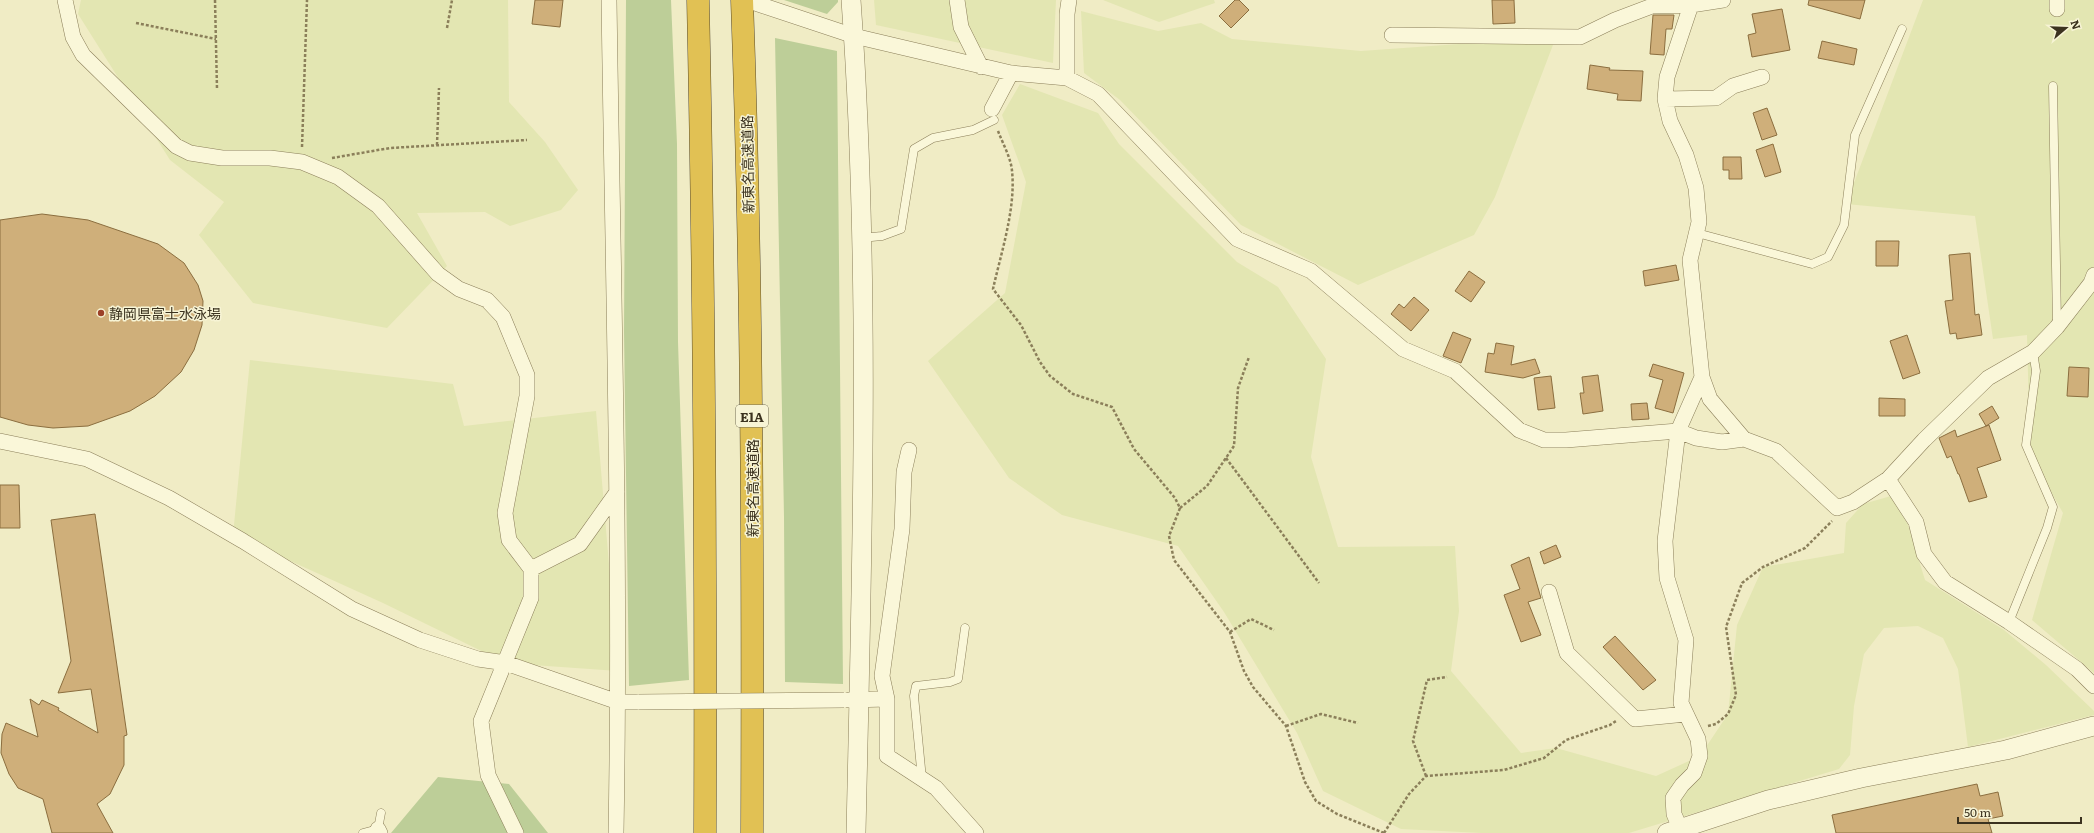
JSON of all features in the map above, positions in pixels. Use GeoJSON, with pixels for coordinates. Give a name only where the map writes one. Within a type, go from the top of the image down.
{"type":"FeatureCollection","features":[{"type":"Feature","properties":{"kind":"highway"},"geometry":{"type":"LineString","coordinates":[[698,0],[703,225],[706,556],[705,833]]}},
{"type":"Feature","properties":{"kind":"highway","name":"新東名高速道路"},"geometry":{"type":"LineString","coordinates":[[742,0],[751,334],[752,833]]}},
{"type":"Feature","properties":{"kind":"street"},"geometry":{"type":"LineString","coordinates":[[65,0],[73,37],[83,55],[176,146],[190,153],[222,158],[270,158],[302,162],[338,177],[378,206],[438,274],[459,289],[487,300],[503,317],[527,374],[527,396],[505,513],[509,540],[531,570],[531,598],[506,663],[481,721],[488,775],[516,833]]}},
{"type":"Feature","properties":{"kind":"street"},"geometry":{"type":"LineString","coordinates":[[609,0],[617,492],[618,702],[616,833]]}},
{"type":"Feature","properties":{"kind":"street"},"geometry":{"type":"LineString","coordinates":[[746,0],[854,36],[981,67],[1011,73],[1067,78],[1098,94],[1237,239],[1311,271],[1403,349],[1456,371],[1519,430],[1544,440],[1678,431],[1696,438],[1722,442],[1744,439],[1776,451],[1837,508],[1853,502],[1888,479],[1924,440],[1988,378],[2033,352],[2057,327],[2091,283],[2094,275]]}},
{"type":"Feature","properties":{"kind":"street"},"geometry":{"type":"LineString","coordinates":[[851,0],[854,36],[861,238],[863,460],[852,700],[856,833]]}},
{"type":"Feature","properties":{"kind":"street"},"geometry":{"type":"LineString","coordinates":[[957,0],[961,27],[981,67]]}},
{"type":"Feature","properties":{"kind":"street"},"geometry":{"type":"LineString","coordinates":[[1067,78],[1067,14],[1069,0]]}},
{"type":"Feature","properties":{"kind":"street"},"geometry":{"type":"LineString","coordinates":[[1392,35],[1580,37],[1615,20],[1652,6],[1691,5],[1723,0]]}},
{"type":"Feature","properties":{"kind":"street"},"geometry":{"type":"LineString","coordinates":[[1691,5],[1667,77],[1666,98],[1670,122],[1686,155],[1696,188],[1700,222],[1690,260],[1702,377],[1710,399],[1744,439]]}},
{"type":"Feature","properties":{"kind":"street"},"geometry":{"type":"LineString","coordinates":[[993,114],[1011,73]]}},
{"type":"Feature","properties":{"kind":"street"},"geometry":{"type":"LineString","coordinates":[[1666,98],[1716,98],[1733,86],[1762,77]]}},
{"type":"Feature","properties":{"kind":"street"},"geometry":{"type":"LineString","coordinates":[[1702,377],[1678,431],[1665,541],[1667,578],[1686,640],[1681,703],[1698,739],[1700,756],[1694,773],[1682,785],[1673,798],[1677,831],[1768,800],[1861,778],[2006,750],[2094,726]]}},
{"type":"Feature","properties":{"kind":"street"},"geometry":{"type":"LineString","coordinates":[[0,441],[87,459],[169,498],[243,541],[352,609],[420,640],[478,659],[506,663],[618,702],[887,699]]}},
{"type":"Feature","properties":{"kind":"street"},"geometry":{"type":"LineString","coordinates":[[909,450],[904,472],[902,529],[882,676],[887,699],[887,756],[936,788],[976,833]]}},
{"type":"Feature","properties":{"kind":"street"},"geometry":{"type":"LineString","coordinates":[[1888,479],[1916,522],[1924,554],[1945,582],[2009,622],[2077,669],[2094,686]]}},
{"type":"Feature","properties":{"kind":"street"},"geometry":{"type":"LineString","coordinates":[[531,570],[580,544],[617,492]]}},
{"type":"Feature","properties":{"kind":"street"},"geometry":{"type":"LineString","coordinates":[[1549,592],[1567,653],[1635,719],[1686,714]]}},
{"type":"Feature","properties":{"kind":"lane"},"geometry":{"type":"LineString","coordinates":[[1697,233],[1812,264],[1828,257],[1844,225],[1855,134],[1902,29]]}},
{"type":"Feature","properties":{"kind":"lane"},"geometry":{"type":"LineString","coordinates":[[2053,86],[2057,327]]}},
{"type":"Feature","properties":{"kind":"lane"},"geometry":{"type":"LineString","coordinates":[[861,238],[882,236],[901,229],[914,148],[933,138],[973,130],[993,114]]}},
{"type":"Feature","properties":{"kind":"lane"},"geometry":{"type":"LineString","coordinates":[[2009,622],[2047,528],[2053,508],[2026,445],[2036,371],[2033,352]]}},
{"type":"Feature","properties":{"kind":"lane"},"geometry":{"type":"LineString","coordinates":[[922,779],[914,696],[916,686],[950,682],[958,679],[965,628]]}},
{"type":"Feature","properties":{"kind":"lane"},"geometry":{"type":"LineString","coordinates":[[363,833],[379,831],[381,813]]}},
{"type":"Feature","properties":{"kind":"path"},"geometry":{"type":"LineString","coordinates":[[215,0],[217,89]]}},
{"type":"Feature","properties":{"kind":"path"},"geometry":{"type":"LineString","coordinates":[[302,162],[307,0]]}},
{"type":"Feature","properties":{"kind":"path"},"geometry":{"type":"LineString","coordinates":[[447,28],[452,0]]}},
{"type":"Feature","properties":{"kind":"path"},"geometry":{"type":"LineString","coordinates":[[136,23],[216,39]]}},
{"type":"Feature","properties":{"kind":"path"},"geometry":{"type":"LineString","coordinates":[[437,145],[439,88]]}},
{"type":"Feature","properties":{"kind":"path"},"geometry":{"type":"LineString","coordinates":[[993,114],[1012,170],[1013,184],[1012,203],[994,289],[1021,324],[1040,362],[1050,376],[1073,394],[1112,406],[1134,449],[1175,498],[1180,508]]}},
{"type":"Feature","properties":{"kind":"path"},"geometry":{"type":"LineString","coordinates":[[323,171],[331,158],[390,148],[527,140]]}},
{"type":"Feature","properties":{"kind":"path"},"geometry":{"type":"LineString","coordinates":[[1249,357],[1238,388],[1234,446],[1207,486],[1180,508],[1169,536],[1174,560],[1230,632],[1244,671],[1253,687],[1286,726],[1304,782],[1316,801],[1337,814],[1384,833],[1409,794],[1426,776],[1504,770],[1544,758],[1566,740],[1610,725],[1628,712]]}},
{"type":"Feature","properties":{"kind":"path"},"geometry":{"type":"LineString","coordinates":[[1226,458],[1319,583]]}},
{"type":"Feature","properties":{"kind":"path"},"geometry":{"type":"LineString","coordinates":[[1694,731],[1716,724],[1728,714],[1736,695],[1726,627],[1742,583],[1763,567],[1805,548],[1853,502]]}},
{"type":"Feature","properties":{"kind":"path"},"geometry":{"type":"LineString","coordinates":[[1230,632],[1251,619],[1274,630]]}},
{"type":"Feature","properties":{"kind":"path"},"geometry":{"type":"LineString","coordinates":[[1426,776],[1413,741],[1427,680],[1447,677]]}},
{"type":"Feature","properties":{"kind":"path"},"geometry":{"type":"LineString","coordinates":[[1286,726],[1321,714],[1358,723]]}},
{"type":"Feature","properties":{"kind":"green space"},"geometry":{"type":"Polygon","coordinates":[[[81,0],[508,0],[509,102],[545,142],[578,190],[561,210],[510,226],[485,212],[417,213],[447,266],[387,328],[253,303],[199,235],[224,202],[170,160],[78,14],[81,0]]]}},
{"type":"Feature","properties":{"kind":"green space"},"geometry":{"type":"Polygon","coordinates":[[[626,0],[671,0],[677,144],[678,342],[689,680],[629,686],[624,332],[626,0]]]}},
{"type":"Feature","properties":{"kind":"green space"},"geometry":{"type":"Polygon","coordinates":[[[784,0],[838,0],[838,2],[827,14],[784,0]]]}},
{"type":"Feature","properties":{"kind":"green space"},"geometry":{"type":"Polygon","coordinates":[[[874,0],[1056,0],[1053,63],[876,25],[874,0]]]}},
{"type":"Feature","properties":{"kind":"green space"},"geometry":{"type":"Polygon","coordinates":[[[1103,0],[1214,0],[1215,3],[1159,22],[1103,0]]]}},
{"type":"Feature","properties":{"kind":"green space"},"geometry":{"type":"Polygon","coordinates":[[[1923,0],[2094,0],[2094,673],[2032,620],[2063,513],[2030,454],[2027,335],[1993,339],[1975,216],[1846,204],[1923,0]]]}},
{"type":"Feature","properties":{"kind":"green space"},"geometry":{"type":"Polygon","coordinates":[[[1081,11],[1158,31],[1201,23],[1232,39],[1361,51],[1556,37],[1495,197],[1474,235],[1358,285],[1241,225],[1120,100],[1084,73],[1081,11]]]}},
{"type":"Feature","properties":{"kind":"green space"},"geometry":{"type":"Polygon","coordinates":[[[775,38],[837,51],[843,684],[785,682],[784,517],[775,38]]]}},
{"type":"Feature","properties":{"kind":"green space"},"geometry":{"type":"Polygon","coordinates":[[[1020,84],[1098,113],[1119,144],[1237,262],[1278,287],[1326,359],[1311,457],[1338,547],[1455,546],[1459,611],[1451,671],[1521,753],[1556,748],[1656,776],[1700,756],[1728,714],[1737,625],[1763,567],[1844,553],[1846,523],[1863,504],[1891,496],[1908,525],[1925,580],[2004,630],[2046,665],[2094,711],[2094,715],[1968,747],[1958,669],[1943,638],[1918,626],[1884,628],[1864,654],[1854,706],[1850,755],[1839,769],[1629,833],[1482,833],[1401,829],[1323,791],[1297,733],[1224,612],[1178,546],[1062,515],[1009,478],[928,361],[1005,293],[1026,182],[1002,115],[1020,84]]]}},
{"type":"Feature","properties":{"kind":"green space"},"geometry":{"type":"Polygon","coordinates":[[[250,360],[453,384],[464,426],[596,411],[618,671],[506,663],[383,603],[233,535],[250,360]]]}},
{"type":"Feature","properties":{"kind":"green space"},"geometry":{"type":"Polygon","coordinates":[[[438,777],[509,784],[548,833],[391,833],[438,777]]]}},
{"type":"Feature","properties":{"kind":"building"},"geometry":{"type":"Polygon","coordinates":[[[535,0],[563,0],[560,27],[532,24],[535,0]]]}},
{"type":"Feature","properties":{"kind":"building"},"geometry":{"type":"Polygon","coordinates":[[[1235,0],[1239,0],[1249,10],[1231,28],[1219,16],[1235,0]]]}},
{"type":"Feature","properties":{"kind":"building"},"geometry":{"type":"Polygon","coordinates":[[[1492,0],[1514,0],[1515,23],[1493,24],[1492,0]]]}},
{"type":"Feature","properties":{"kind":"building"},"geometry":{"type":"Polygon","coordinates":[[[1809,0],[1865,0],[1860,19],[1808,5],[1809,0]]]}},
{"type":"Feature","properties":{"kind":"building"},"geometry":{"type":"Polygon","coordinates":[[[1782,9],[1790,50],[1752,57],[1748,35],[1756,33],[1752,14],[1782,9]]]}},
{"type":"Feature","properties":{"kind":"building"},"geometry":{"type":"Polygon","coordinates":[[[1653,15],[1674,15],[1672,29],[1666,29],[1664,55],[1650,54],[1653,15]]]}},
{"type":"Feature","properties":{"kind":"building"},"geometry":{"type":"Polygon","coordinates":[[[1822,41],[1857,49],[1854,65],[1818,58],[1822,41]]]}},
{"type":"Feature","properties":{"kind":"building"},"geometry":{"type":"Polygon","coordinates":[[[1590,65],[1610,68],[1609,70],[1643,71],[1641,101],[1617,100],[1618,94],[1587,89],[1590,65]]]}},
{"type":"Feature","properties":{"kind":"building"},"geometry":{"type":"Polygon","coordinates":[[[1767,108],[1777,135],[1762,140],[1753,113],[1767,108]]]}},
{"type":"Feature","properties":{"kind":"building"},"geometry":{"type":"Polygon","coordinates":[[[1773,144],[1781,172],[1765,177],[1756,150],[1773,144]]]}},
{"type":"Feature","properties":{"kind":"building"},"geometry":{"type":"Polygon","coordinates":[[[1723,157],[1741,157],[1742,179],[1729,179],[1729,170],[1723,170],[1723,157]]]}},
{"type":"Feature","properties":{"kind":"building","name":"静岡県富士水泳場"},"geometry":{"type":"Polygon","coordinates":[[[42,214],[88,220],[158,244],[184,263],[198,285],[203,301],[202,325],[194,350],[181,372],[155,396],[130,411],[88,426],[53,428],[28,425],[0,417],[0,220],[42,214]]]}},
{"type":"Feature","properties":{"kind":"building"},"geometry":{"type":"Polygon","coordinates":[[[1876,241],[1899,241],[1898,266],[1876,266],[1876,241]]]}},
{"type":"Feature","properties":{"kind":"building"},"geometry":{"type":"Polygon","coordinates":[[[1970,253],[1975,315],[1979,314],[1982,335],[1957,339],[1956,333],[1950,334],[1945,301],[1953,300],[1949,255],[1970,253]]]}},
{"type":"Feature","properties":{"kind":"building"},"geometry":{"type":"Polygon","coordinates":[[[1676,265],[1679,280],[1645,286],[1643,271],[1676,265]]]}},
{"type":"Feature","properties":{"kind":"building"},"geometry":{"type":"Polygon","coordinates":[[[1469,271],[1485,282],[1471,302],[1455,291],[1469,271]]]}},
{"type":"Feature","properties":{"kind":"building"},"geometry":{"type":"Polygon","coordinates":[[[1414,297],[1429,310],[1411,331],[1391,314],[1399,304],[1404,308],[1414,297]]]}},
{"type":"Feature","properties":{"kind":"building"},"geometry":{"type":"Polygon","coordinates":[[[1453,332],[1471,339],[1461,363],[1443,356],[1453,332]]]}},
{"type":"Feature","properties":{"kind":"building"},"geometry":{"type":"Polygon","coordinates":[[[1907,335],[1920,373],[1903,379],[1890,341],[1907,335]]]}},
{"type":"Feature","properties":{"kind":"building"},"geometry":{"type":"Polygon","coordinates":[[[1496,343],[1514,346],[1511,365],[1535,359],[1540,373],[1523,378],[1485,372],[1488,353],[1494,354],[1496,343]]]}},
{"type":"Feature","properties":{"kind":"building"},"geometry":{"type":"Polygon","coordinates":[[[1653,364],[1684,373],[1673,413],[1655,408],[1663,380],[1649,376],[1653,364]]]}},
{"type":"Feature","properties":{"kind":"building"},"geometry":{"type":"Polygon","coordinates":[[[2069,367],[2089,368],[2088,397],[2067,396],[2069,367]]]}},
{"type":"Feature","properties":{"kind":"building"},"geometry":{"type":"Polygon","coordinates":[[[1598,375],[1603,411],[1583,414],[1580,393],[1584,393],[1582,377],[1598,375]]]}},
{"type":"Feature","properties":{"kind":"building"},"geometry":{"type":"Polygon","coordinates":[[[1551,376],[1555,408],[1538,410],[1534,378],[1551,376]]]}},
{"type":"Feature","properties":{"kind":"building"},"geometry":{"type":"Polygon","coordinates":[[[1879,398],[1905,399],[1905,416],[1879,416],[1879,398]]]}},
{"type":"Feature","properties":{"kind":"building"},"geometry":{"type":"Polygon","coordinates":[[[1647,403],[1649,419],[1632,420],[1631,404],[1647,403]]]}},
{"type":"Feature","properties":{"kind":"building"},"geometry":{"type":"Polygon","coordinates":[[[1992,406],[1999,418],[1986,426],[1979,414],[1992,406]]]}},
{"type":"Feature","properties":{"kind":"building"},"geometry":{"type":"Polygon","coordinates":[[[1989,425],[2001,460],[1977,468],[1987,497],[1969,502],[1951,456],[1947,458],[1939,438],[1955,430],[1957,437],[1989,425]]]}},
{"type":"Feature","properties":{"kind":"building"},"geometry":{"type":"Polygon","coordinates":[[[0,485],[19,485],[20,528],[0,528],[0,485]]]}},
{"type":"Feature","properties":{"kind":"building"},"geometry":{"type":"Polygon","coordinates":[[[95,514],[127,735],[124,736],[124,765],[110,794],[97,804],[113,833],[52,833],[43,799],[18,788],[9,774],[1,753],[2,734],[6,723],[38,737],[30,699],[39,705],[42,700],[59,708],[58,710],[98,733],[91,689],[58,693],[71,661],[51,520],[95,514]]]}},
{"type":"Feature","properties":{"kind":"building"},"geometry":{"type":"Polygon","coordinates":[[[1556,545],[1561,557],[1544,564],[1540,552],[1556,545]]]}},
{"type":"Feature","properties":{"kind":"building"},"geometry":{"type":"Polygon","coordinates":[[[1529,557],[1541,598],[1528,602],[1541,635],[1521,642],[1504,595],[1520,589],[1511,565],[1529,557]]]}},
{"type":"Feature","properties":{"kind":"building"},"geometry":{"type":"Polygon","coordinates":[[[1615,636],[1656,680],[1643,690],[1603,647],[1615,636]]]}},
{"type":"Feature","properties":{"kind":"building"},"geometry":{"type":"Polygon","coordinates":[[[1977,784],[1980,796],[1998,792],[2003,816],[1988,819],[1992,833],[1836,833],[1832,815],[1977,784]]]}},
{"type":"Feature","properties":{"kind":"place","name":"静岡県富士水泳場"},"geometry":{"type":"Point","coordinates":[101,313]}}]}
